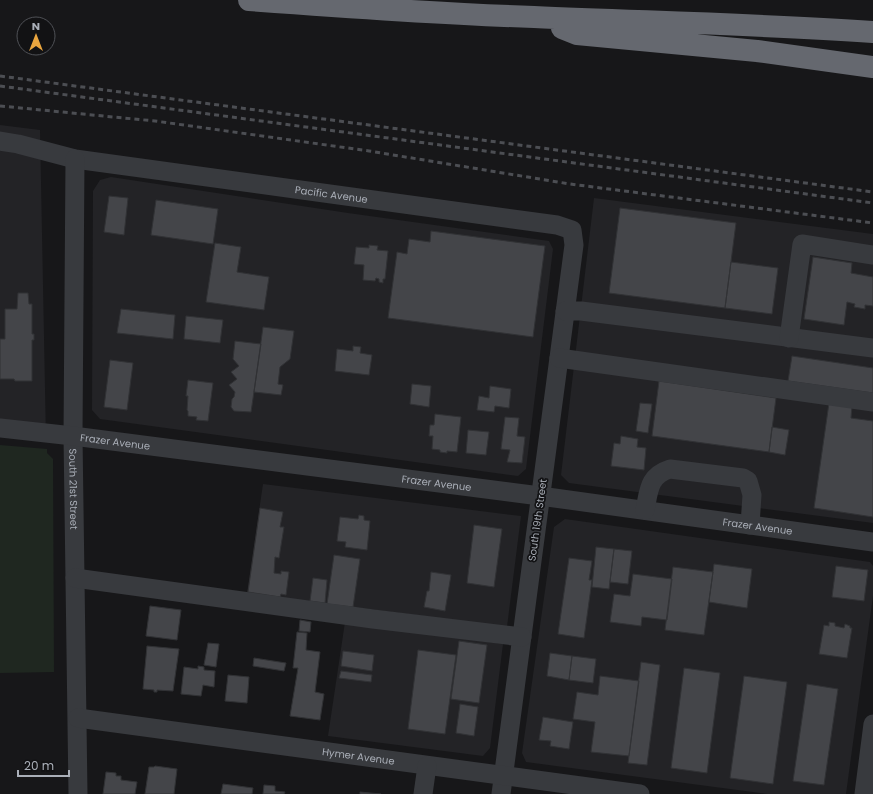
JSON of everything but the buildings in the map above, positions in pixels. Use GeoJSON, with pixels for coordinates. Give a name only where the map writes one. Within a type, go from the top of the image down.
{"type":"FeatureCollection","features":[{"type":"Feature","properties":{"kind":"highway"},"geometry":{"type":"LineString","coordinates":[[249,0],[392,11],[769,25],[873,32]]}},
{"type":"Feature","properties":{"kind":"highway"},"geometry":{"type":"LineString","coordinates":[[532,17],[577,34],[757,51],[873,66]]}},
{"type":"Feature","properties":{"kind":"street"},"geometry":{"type":"LineString","coordinates":[[0,141],[18,144],[75,159]]}},
{"type":"Feature","properties":{"kind":"street","name":"Pacific Avenue"},"geometry":{"type":"LineString","coordinates":[[75,159],[557,224],[572,230],[574,245]]}},
{"type":"Feature","properties":{"kind":"street","name":"South 21st Street"},"geometry":{"type":"LineString","coordinates":[[75,159],[73,436],[78,794]]}},
{"type":"Feature","properties":{"kind":"street"},"geometry":{"type":"LineString","coordinates":[[789,338],[802,244],[873,255]]}},
{"type":"Feature","properties":{"kind":"street","name":"South 19th Street"},"geometry":{"type":"LineString","coordinates":[[501,794],[574,245]]}},
{"type":"Feature","properties":{"kind":"street"},"geometry":{"type":"LineString","coordinates":[[565,311],[581,311],[873,348]]}},
{"type":"Feature","properties":{"kind":"street"},"geometry":{"type":"LineString","coordinates":[[559,358],[873,402]]}},
{"type":"Feature","properties":{"kind":"street","name":"Frazer Avenue"},"geometry":{"type":"LineString","coordinates":[[0,428],[540,496],[873,542]]}},
{"type":"Feature","properties":{"kind":"street"},"geometry":{"type":"LineString","coordinates":[[645,510],[652,481],[657,475],[670,469],[743,478],[748,481],[752,496],[750,525]]}},
{"type":"Feature","properties":{"kind":"street"},"geometry":{"type":"LineString","coordinates":[[74,578],[380,620],[522,637]]}},
{"type":"Feature","properties":{"kind":"street","name":"Hymer Avenue"},"geometry":{"type":"LineString","coordinates":[[78,718],[640,794]]}},
{"type":"Feature","properties":{"kind":"street"},"geometry":{"type":"LineString","coordinates":[[864,794],[873,724]]}},
{"type":"Feature","properties":{"kind":"street"},"geometry":{"type":"LineString","coordinates":[[423,794],[427,766]]}},
{"type":"Feature","properties":{"kind":"shaded area"},"geometry":{"type":"Polygon","coordinates":[[[0,125],[40,130],[46,440],[0,431],[0,125]]]}},
{"type":"Feature","properties":{"kind":"shaded area"},"geometry":{"type":"Polygon","coordinates":[[[111,177],[348,213],[549,241],[553,249],[526,469],[518,476],[100,419],[92,410],[93,191],[100,180],[111,177]]]}},
{"type":"Feature","properties":{"kind":"shaded area"},"geometry":{"type":"Polygon","coordinates":[[[594,198],[873,234],[873,523],[569,483],[561,475],[594,198]]]}},
{"type":"Feature","properties":{"kind":"shaded area"},"geometry":{"type":"Polygon","coordinates":[[[0,445],[47,449],[47,453],[53,459],[54,672],[0,673],[0,445]]]}},
{"type":"Feature","properties":{"kind":"shaded area"},"geometry":{"type":"Polygon","coordinates":[[[263,484],[521,516],[507,627],[247,593],[263,484]]]}},
{"type":"Feature","properties":{"kind":"shaded area"},"geometry":{"type":"Polygon","coordinates":[[[565,519],[870,562],[873,566],[873,596],[846,794],[767,794],[526,762],[522,753],[554,527],[565,519]]]}},
{"type":"Feature","properties":{"kind":"shaded area"},"geometry":{"type":"Polygon","coordinates":[[[345,622],[503,644],[490,748],[483,756],[328,736],[345,622]]]}},
{"type":"Feature","properties":{"kind":"railway"},"geometry":{"type":"LineString","coordinates":[[0,76],[873,192]]}},
{"type":"Feature","properties":{"kind":"railway"},"geometry":{"type":"LineString","coordinates":[[0,86],[873,203]]}},
{"type":"Feature","properties":{"kind":"railway"},"geometry":{"type":"LineString","coordinates":[[0,106],[155,121],[369,151],[570,184],[873,223]]}}]}
